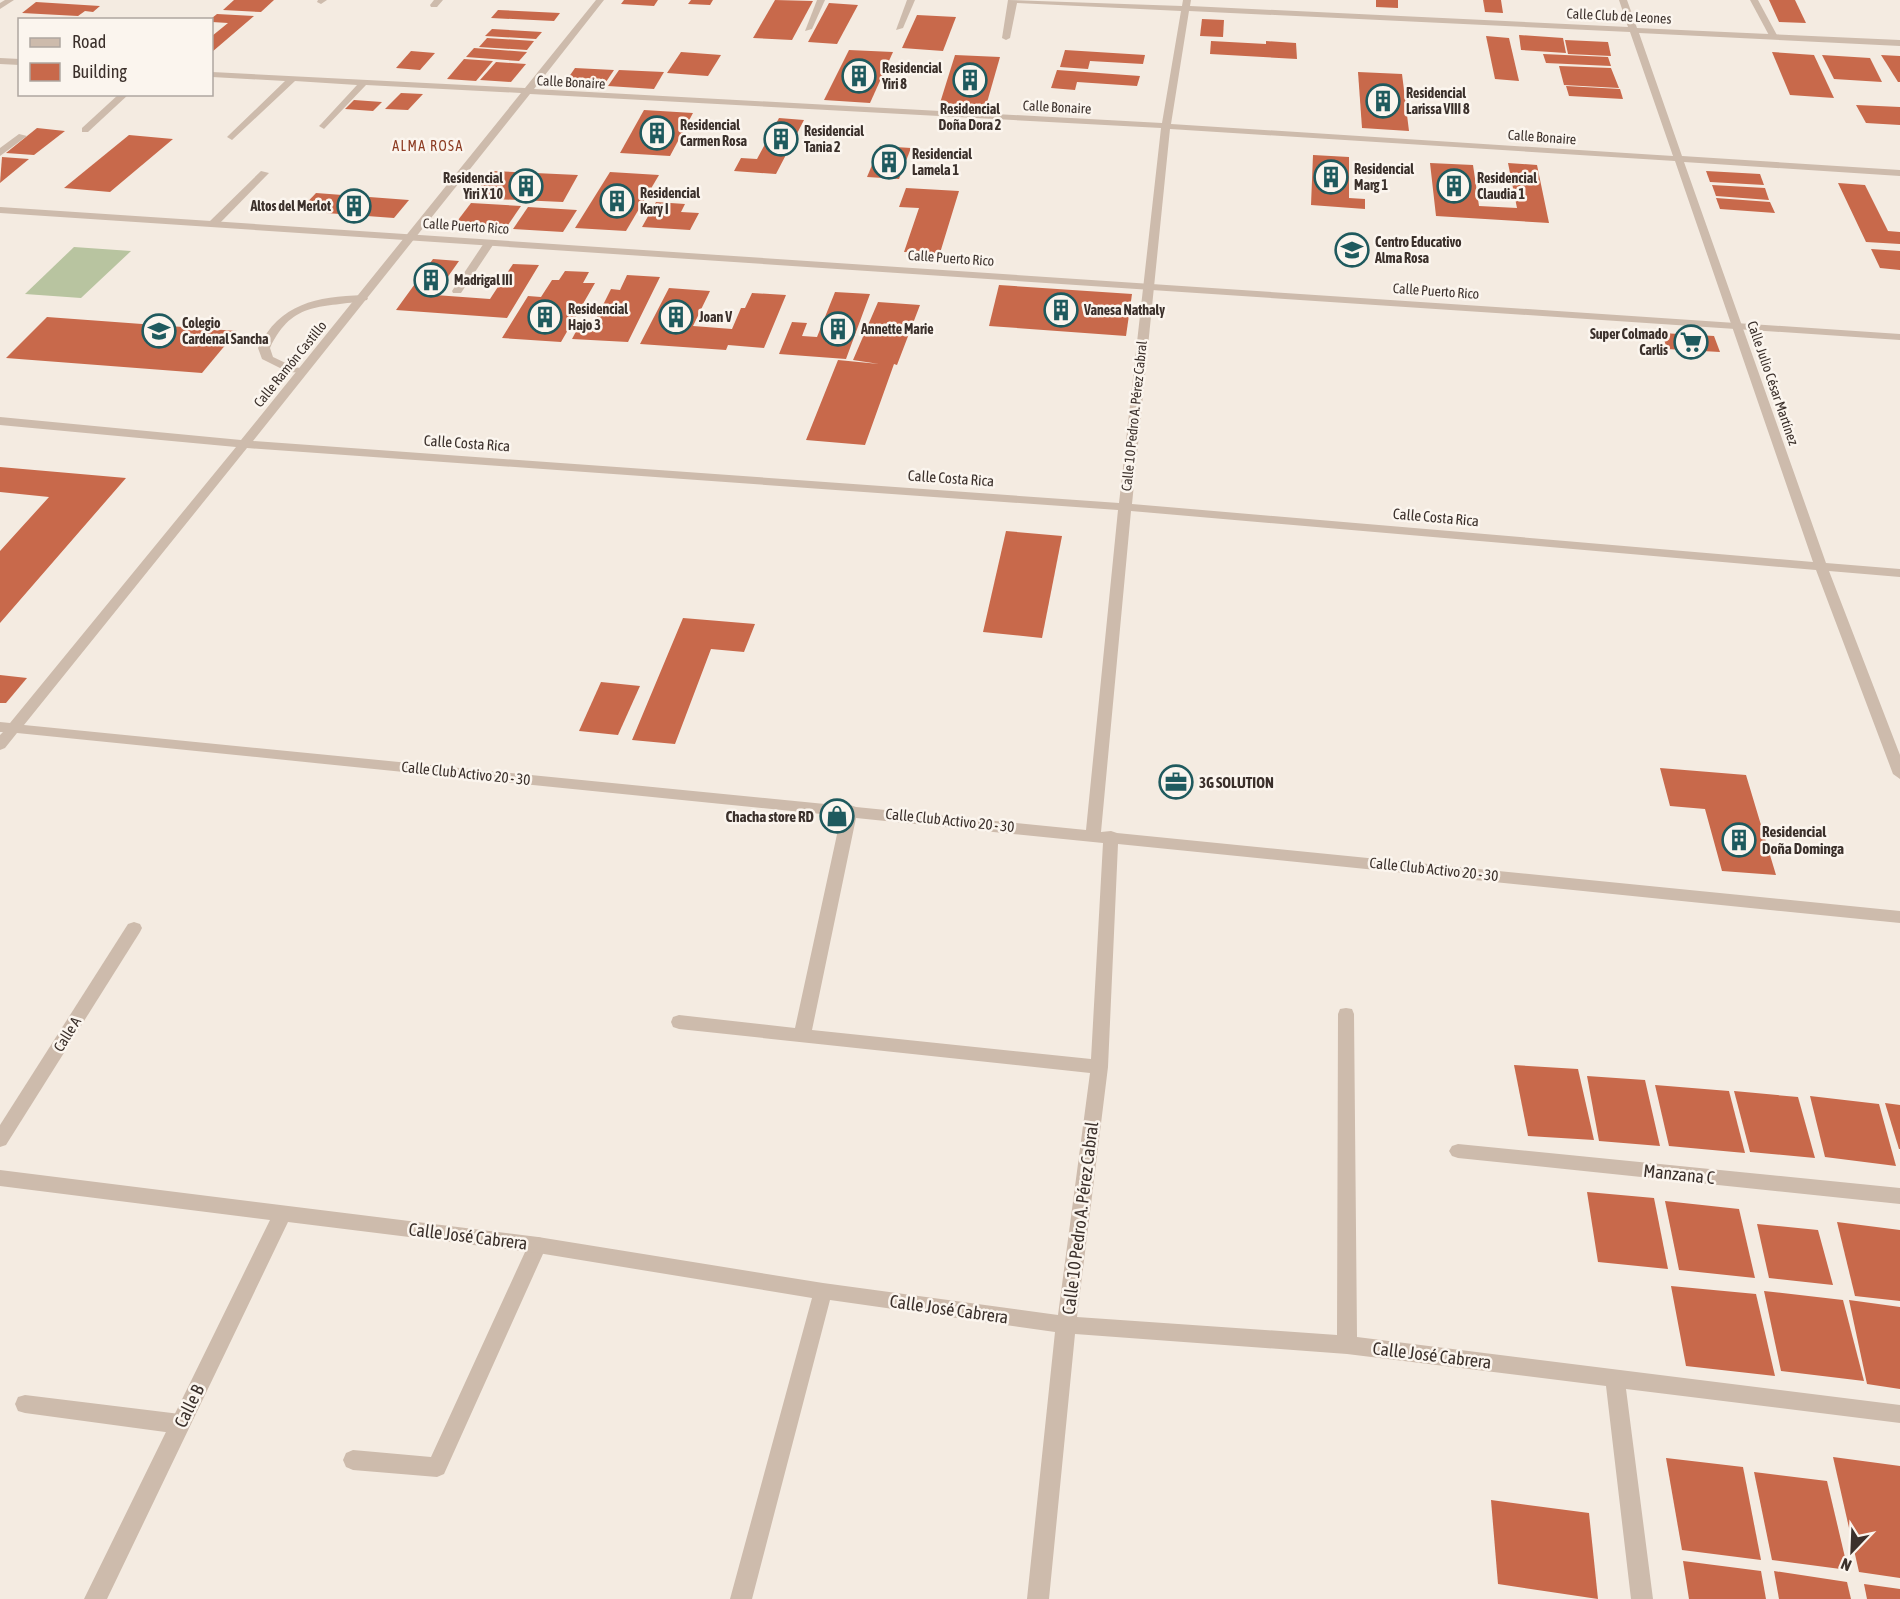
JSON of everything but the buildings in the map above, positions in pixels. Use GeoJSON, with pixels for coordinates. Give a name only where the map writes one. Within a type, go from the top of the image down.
{"type":"FeatureCollection","features":[{"type":"Feature","properties":{"kind":"street"},"geometry":{"type":"LineString","coordinates":[[0,7],[10,0]]}},
{"type":"Feature","properties":{"kind":"street","name":"Calle Ramón Castillo"},"geometry":{"type":"LineString","coordinates":[[0,745],[7,727],[245,444],[600,0]]}},
{"type":"Feature","properties":{"kind":"street"},"geometry":{"type":"LineString","coordinates":[[808,29],[821,0]]}},
{"type":"Feature","properties":{"kind":"street"},"geometry":{"type":"LineString","coordinates":[[899,28],[911,0]]}},
{"type":"Feature","properties":{"kind":"street"},"geometry":{"type":"LineString","coordinates":[[1006,38],[1013,0]]}},
{"type":"Feature","properties":{"kind":"street","name":"Calle Club de Leones"},"geometry":{"type":"LineString","coordinates":[[1013,0],[1187,4],[1634,31],[1900,44]]}},
{"type":"Feature","properties":{"kind":"street","name":"Calle Julio César Martínez"},"geometry":{"type":"LineString","coordinates":[[1623,0],[1821,566],[1900,774]]}},
{"type":"Feature","properties":{"kind":"street"},"geometry":{"type":"LineString","coordinates":[[1754,0],[1774,37]]}},
{"type":"Feature","properties":{"kind":"street","name":"Calle 10 Pedro A. Pérez Cabral"},"geometry":{"type":"LineString","coordinates":[[1038,1599],[1066,1325],[1099,1067],[1102,835],[1125,507],[1166,126],[1187,4]]}},
{"type":"Feature","properties":{"kind":"street"},"geometry":{"type":"LineString","coordinates":[[0,61],[18,62]]}},
{"type":"Feature","properties":{"kind":"street","name":"Calle Bonaire"},"geometry":{"type":"LineString","coordinates":[[213,74],[526,93],[1166,126],[1900,173]]}},
{"type":"Feature","properties":{"kind":"street"},"geometry":{"type":"LineString","coordinates":[[232,137],[292,79]]}},
{"type":"Feature","properties":{"kind":"street"},"geometry":{"type":"LineString","coordinates":[[324,126],[363,83]]}},
{"type":"Feature","properties":{"kind":"street"},"geometry":{"type":"LineString","coordinates":[[85,130],[123,96]]}},
{"type":"Feature","properties":{"kind":"street"},"geometry":{"type":"LineString","coordinates":[[0,153],[22,136]]}},
{"type":"Feature","properties":{"kind":"street"},"geometry":{"type":"LineString","coordinates":[[213,224],[264,173]]}},
{"type":"Feature","properties":{"kind":"street","name":"Calle Puerto Rico"},"geometry":{"type":"LineString","coordinates":[[0,210],[1900,338]]}},
{"type":"Feature","properties":{"kind":"street"},"geometry":{"type":"LineString","coordinates":[[457,291],[490,242]]}},
{"type":"Feature","properties":{"kind":"street"},"geometry":{"type":"LineString","coordinates":[[303,371],[292,370],[268,359],[264,348],[268,334],[287,316],[303,307],[323,301],[363,298]]}},
{"type":"Feature","properties":{"kind":"street","name":"Calle Costa Rica"},"geometry":{"type":"LineString","coordinates":[[0,421],[245,444],[1125,507],[1900,573]]}},
{"type":"Feature","properties":{"kind":"street","name":"Calle Club Activo 20 - 30"},"geometry":{"type":"LineString","coordinates":[[7,727],[1900,916]]}},
{"type":"Feature","properties":{"kind":"street"},"geometry":{"type":"LineString","coordinates":[[802,1036],[850,810]]}},
{"type":"Feature","properties":{"kind":"street","name":"Calle A"},"geometry":{"type":"LineString","coordinates":[[0,1140],[134,928]]}},
{"type":"Feature","properties":{"kind":"street"},"geometry":{"type":"LineString","coordinates":[[1346,1014],[1347,1345]]}},
{"type":"Feature","properties":{"kind":"street"},"geometry":{"type":"LineString","coordinates":[[679,1022],[1099,1067]]}},
{"type":"Feature","properties":{"kind":"street","name":"Manzana C"},"geometry":{"type":"LineString","coordinates":[[1458,1151],[1900,1196]]}},
{"type":"Feature","properties":{"kind":"street","name":"Calle José Cabrera"},"geometry":{"type":"LineString","coordinates":[[0,1178],[538,1245],[823,1291],[1066,1325],[1347,1345],[1900,1414]]}},
{"type":"Feature","properties":{"kind":"street","name":"Calle B"},"geometry":{"type":"LineString","coordinates":[[95,1599],[283,1213]]}},
{"type":"Feature","properties":{"kind":"street"},"geometry":{"type":"LineString","coordinates":[[353,1460],[437,1467],[538,1245]]}},
{"type":"Feature","properties":{"kind":"street"},"geometry":{"type":"LineString","coordinates":[[741,1599],[823,1291]]}},
{"type":"Feature","properties":{"kind":"street"},"geometry":{"type":"LineString","coordinates":[[1615,1378],[1642,1599]]}},
{"type":"Feature","properties":{"kind":"street"},"geometry":{"type":"LineString","coordinates":[[25,1404],[180,1424]]}},
{"type":"Feature","properties":{"kind":"green space"},"geometry":{"type":"Polygon","coordinates":[[[74,247],[131,251],[81,298],[25,294],[74,247]]]}},
{"type":"Feature","properties":{"kind":"place","name":"Residencial Yiri 8"},"geometry":{"type":"Point","coordinates":[859,76]}},
{"type":"Feature","properties":{"kind":"place","name":"Residencial Doña Dora 2"},"geometry":{"type":"Point","coordinates":[970,80]}},
{"type":"Feature","properties":{"kind":"place","name":"Residencial Larissa VIII 8"},"geometry":{"type":"Point","coordinates":[1383,101]}},
{"type":"Feature","properties":{"kind":"place","name":"Residencial Carmen Rosa"},"geometry":{"type":"Point","coordinates":[657,133]}},
{"type":"Feature","properties":{"kind":"place","name":"Residencial Tania 2"},"geometry":{"type":"Point","coordinates":[781,139]}},
{"type":"Feature","properties":{"kind":"place","name":"Residencial Lamela 1"},"geometry":{"type":"Point","coordinates":[889,162]}},
{"type":"Feature","properties":{"kind":"place","name":"Residencial Marg 1"},"geometry":{"type":"Point","coordinates":[1331,177]}},
{"type":"Feature","properties":{"kind":"place","name":"Residencial Yiri X 10"},"geometry":{"type":"Point","coordinates":[526,186]}},
{"type":"Feature","properties":{"kind":"place","name":"Residencial Claudia 1"},"geometry":{"type":"Point","coordinates":[1454,186]}},
{"type":"Feature","properties":{"kind":"place","name":"Residencial Kary I"},"geometry":{"type":"Point","coordinates":[617,201]}},
{"type":"Feature","properties":{"kind":"place","name":"Altos del Merlot"},"geometry":{"type":"Point","coordinates":[354,206]}},
{"type":"Feature","properties":{"kind":"place","name":"Centro Educativo Alma Rosa"},"geometry":{"type":"Point","coordinates":[1352,250]}},
{"type":"Feature","properties":{"kind":"place","name":"Madrigal III"},"geometry":{"type":"Point","coordinates":[431,280]}},
{"type":"Feature","properties":{"kind":"place","name":"Vanesa Nathaly"},"geometry":{"type":"Point","coordinates":[1061,310]}},
{"type":"Feature","properties":{"kind":"place","name":"Residencial Hajo 3"},"geometry":{"type":"Point","coordinates":[545,317]}},
{"type":"Feature","properties":{"kind":"place","name":"Joan V"},"geometry":{"type":"Point","coordinates":[676,317]}},
{"type":"Feature","properties":{"kind":"place","name":"Annette Marie"},"geometry":{"type":"Point","coordinates":[838,329]}},
{"type":"Feature","properties":{"kind":"place","name":"Colegio Cardenal Sancha"},"geometry":{"type":"Point","coordinates":[159,331]}},
{"type":"Feature","properties":{"kind":"place","name":"Super Colmado Carlis"},"geometry":{"type":"Point","coordinates":[1691,342]}},
{"type":"Feature","properties":{"kind":"place","name":"3G SOLUTION"},"geometry":{"type":"Point","coordinates":[1176,782]}},
{"type":"Feature","properties":{"kind":"place","name":"Chacha store RD"},"geometry":{"type":"Point","coordinates":[837,816]}},
{"type":"Feature","properties":{"kind":"place","name":"Residencial Doña Dominga"},"geometry":{"type":"Point","coordinates":[1739,840]}},
{"type":"Feature","properties":{"kind":"district","name":"ALMA ROSA"},"geometry":{"type":"Point","coordinates":[428,146]}}]}
